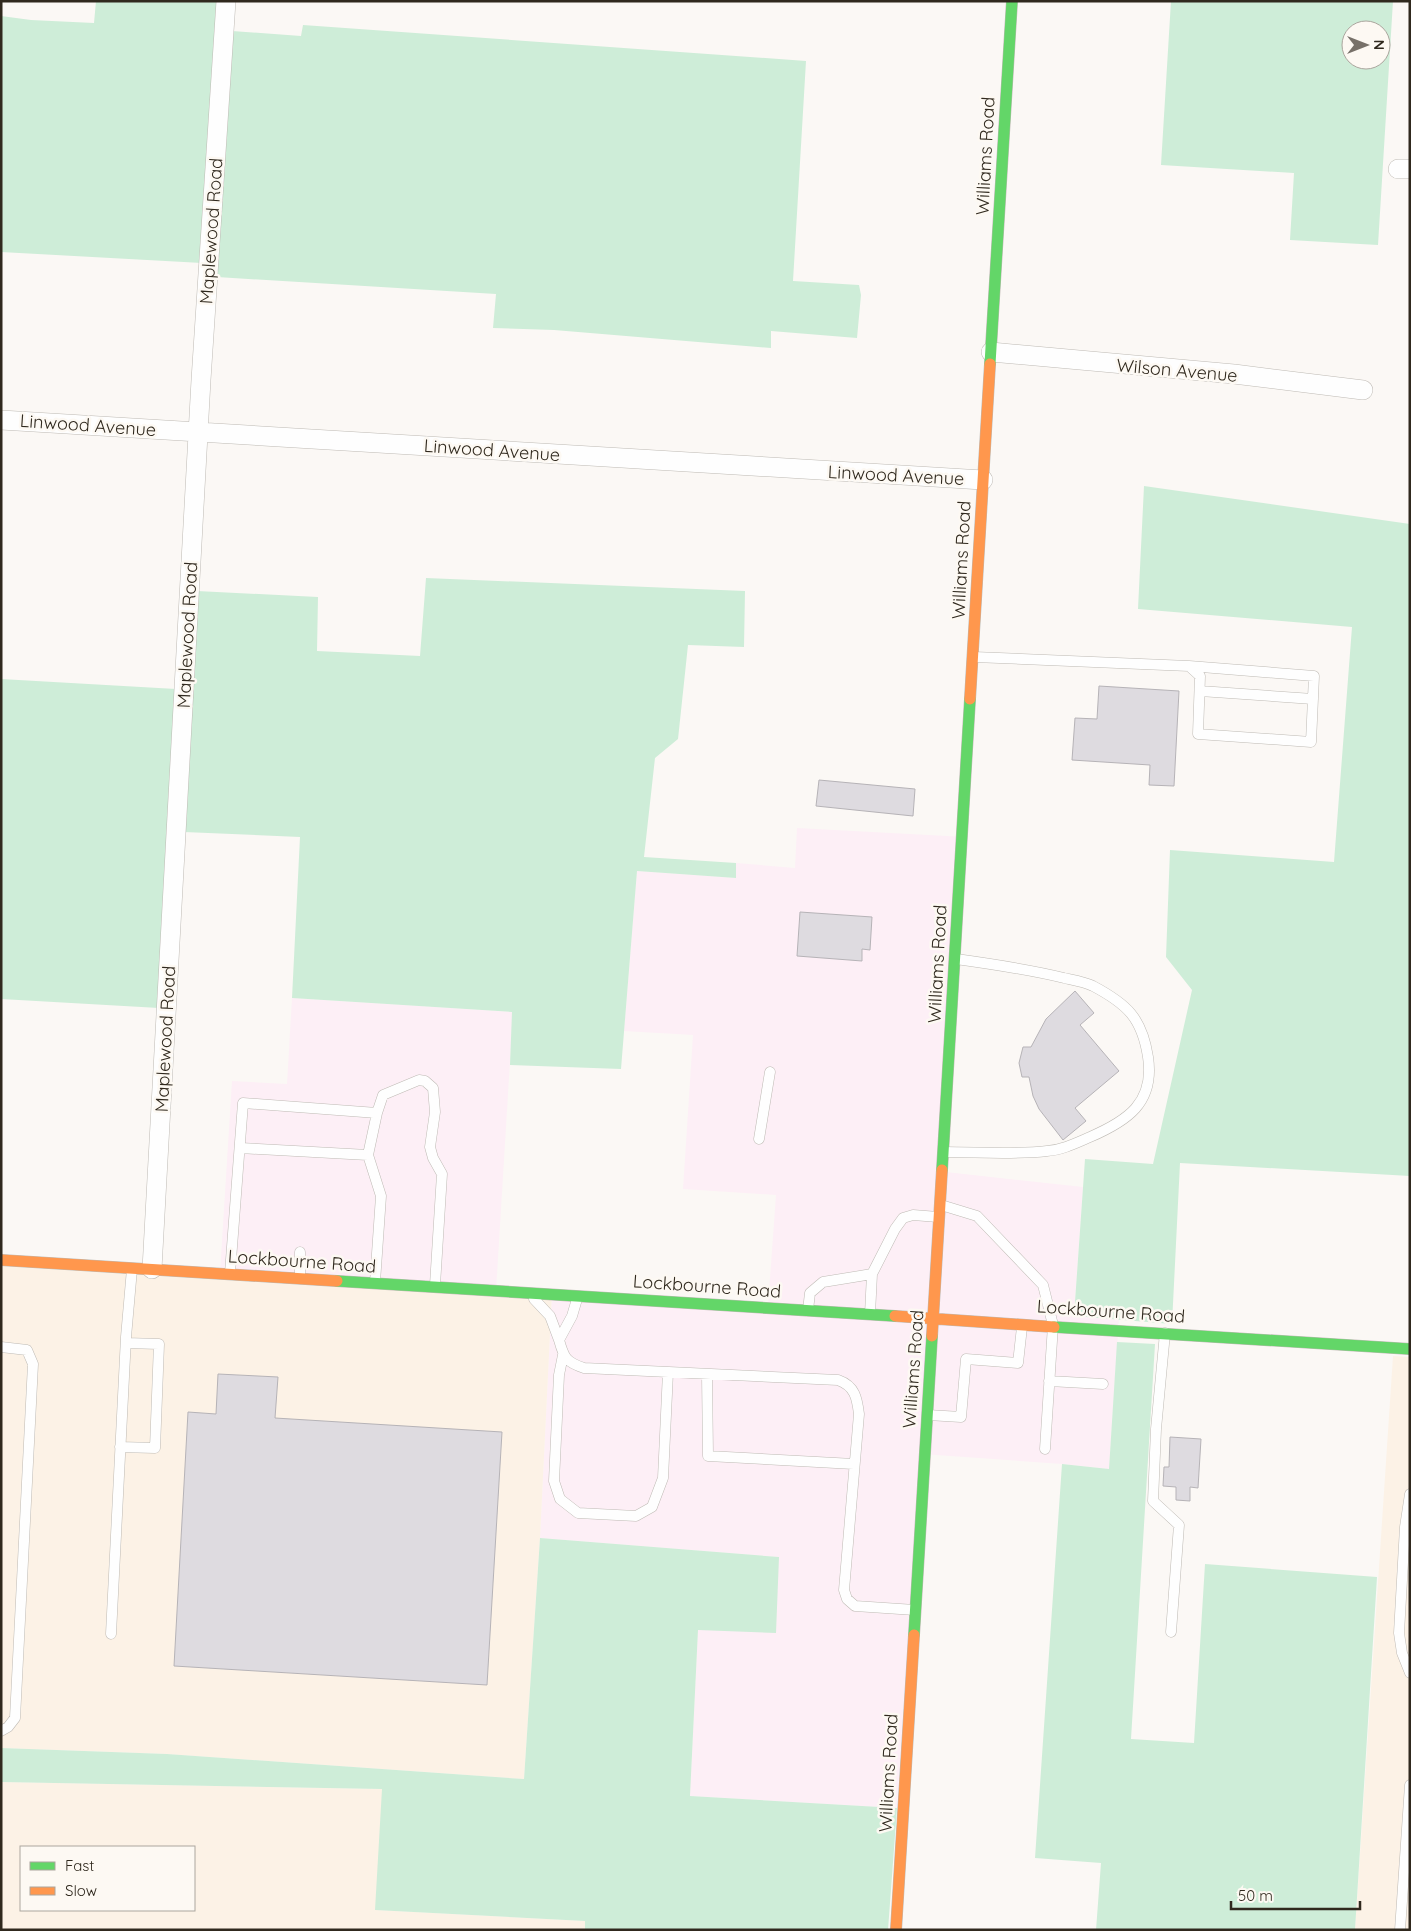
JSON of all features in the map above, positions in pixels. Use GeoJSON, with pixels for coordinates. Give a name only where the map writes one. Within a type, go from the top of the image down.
{"type":"FeatureCollection","features":[{"type":"Feature","properties":{"kind":"main road","name":"Williams Road"},"geometry":{"type":"LineString","coordinates":[[896,1930],[1012,1]]}},
{"type":"Feature","properties":{"kind":"main road","name":"Lockbourne Road"},"geometry":{"type":"LineString","coordinates":[[2,1260],[1165,1332],[1410,1349]]}},
{"type":"Feature","properties":{"kind":"street","name":"Maplewood Road"},"geometry":{"type":"LineString","coordinates":[[152,1269],[199,432],[226,1]]}},
{"type":"Feature","properties":{"kind":"street","name":"Wilson Avenue"},"geometry":{"type":"LineString","coordinates":[[991,352],[1234,374],[1363,390]]}},
{"type":"Feature","properties":{"kind":"street","name":"Linwood Avenue"},"geometry":{"type":"LineString","coordinates":[[1,420],[983,480]]}},
{"type":"Feature","properties":{"kind":"lane"},"geometry":{"type":"LineString","coordinates":[[973,657],[1189,666],[1314,676],[1311,742],[1198,734],[1200,676],[1189,666]]}},
{"type":"Feature","properties":{"kind":"lane"},"geometry":{"type":"LineString","coordinates":[[1200,691],[1313,699]]}},
{"type":"Feature","properties":{"kind":"lane"},"geometry":{"type":"LineString","coordinates":[[943,1152],[1028,1152],[1048,1151],[1066,1147],[1110,1128],[1127,1118],[1138,1107],[1147,1091],[1148,1071],[1145,1039],[1139,1023],[1128,1008],[1115,999],[1091,985],[1056,976],[955,959]]}},
{"type":"Feature","properties":{"kind":"lane"},"geometry":{"type":"LineString","coordinates":[[759,1139],[770,1072]]}},
{"type":"Feature","properties":{"kind":"lane"},"geometry":{"type":"LineString","coordinates":[[374,1283],[381,1196],[368,1155],[377,1113],[383,1095],[419,1080],[425,1081],[433,1088],[435,1112],[430,1147],[432,1158],[442,1174],[435,1286]]}},
{"type":"Feature","properties":{"kind":"lane"},"geometry":{"type":"LineString","coordinates":[[230,1274],[243,1103],[377,1113]]}},
{"type":"Feature","properties":{"kind":"lane"},"geometry":{"type":"LineString","coordinates":[[240,1148],[368,1155]]}},
{"type":"Feature","properties":{"kind":"lane"},"geometry":{"type":"LineString","coordinates":[[940,1205],[977,1216],[1043,1285],[1053,1325],[1045,1449]]}},
{"type":"Feature","properties":{"kind":"lane"},"geometry":{"type":"LineString","coordinates":[[870,1314],[872,1274],[895,1229],[903,1218],[913,1215],[939,1217]]}},
{"type":"Feature","properties":{"kind":"lane"},"geometry":{"type":"LineString","coordinates":[[300,1252],[300,1279]]}},
{"type":"Feature","properties":{"kind":"lane"},"geometry":{"type":"LineString","coordinates":[[2,1260],[2,1269]]}},
{"type":"Feature","properties":{"kind":"lane"},"geometry":{"type":"LineString","coordinates":[[110,1634],[126,1343],[133,1268]]}},
{"type":"Feature","properties":{"kind":"lane"},"geometry":{"type":"LineString","coordinates":[[808,1310],[810,1293],[823,1282],[872,1274]]}},
{"type":"Feature","properties":{"kind":"lane"},"geometry":{"type":"LineString","coordinates":[[529,1292],[550,1316],[563,1355],[559,1375],[554,1481],[560,1500],[578,1513],[636,1516],[652,1507],[663,1478],[668,1372]]}},
{"type":"Feature","properties":{"kind":"lane"},"geometry":{"type":"LineString","coordinates":[[559,1340],[572,1316],[578,1295]]}},
{"type":"Feature","properties":{"kind":"lane"},"geometry":{"type":"LineString","coordinates":[[928,1415],[961,1417],[966,1359],[1018,1363],[1022,1323]]}},
{"type":"Feature","properties":{"kind":"lane"},"geometry":{"type":"LineString","coordinates":[[1165,1332],[1156,1429],[1153,1501],[1179,1526],[1171,1632]]}},
{"type":"Feature","properties":{"kind":"lane"},"geometry":{"type":"LineString","coordinates":[[120,1447],[155,1448],[160,1344],[126,1343]]}},
{"type":"Feature","properties":{"kind":"lane"},"geometry":{"type":"LineString","coordinates":[[1,1347],[27,1350],[33,1364],[15,1718],[8,1727],[1,1731]]}},
{"type":"Feature","properties":{"kind":"lane"},"geometry":{"type":"LineString","coordinates":[[563,1355],[570,1363],[584,1368],[838,1380],[848,1383],[854,1390],[858,1408],[844,1590],[847,1599],[856,1606],[916,1610]]}},
{"type":"Feature","properties":{"kind":"lane"},"geometry":{"type":"LineString","coordinates":[[706,1374],[708,1456],[854,1464]]}},
{"type":"Feature","properties":{"kind":"lane"},"geometry":{"type":"LineString","coordinates":[[1049,1381],[1103,1384]]}},
{"type":"Feature","properties":{"kind":"lane"},"geometry":{"type":"LineString","coordinates":[[1410,1494],[1405,1527],[1399,1633],[1402,1653],[1410,1673]]}},
{"type":"Feature","properties":{"kind":"lane"},"geometry":{"type":"LineString","coordinates":[[1400,1930],[1410,1785]]}},
{"type":"Feature","properties":{"kind":"shaded area"},"geometry":{"type":"Polygon","coordinates":[[[797,828],[966,837],[946,1172],[1083,1187],[1074,1315],[1119,1319],[1109,1469],[922,1454],[897,1808],[690,1796],[698,1629],[779,1557],[540,1538],[552,1293],[768,1306],[776,1195],[683,1189],[693,1035],[624,1031],[637,871],[736,878],[736,863],[795,868],[797,828]]]}},
{"type":"Feature","properties":{"kind":"shaded area"},"geometry":{"type":"Polygon","coordinates":[[[292,998],[513,1012],[496,1291],[220,1273],[232,1081],[287,1084],[292,998]]]}},
{"type":"Feature","properties":{"kind":"shaded area"},"geometry":{"type":"Polygon","coordinates":[[[1,1259],[552,1293],[540,1538],[524,1779],[167,1754],[1,1748],[1,1259]]]}},
{"type":"Feature","properties":{"kind":"shaded area"},"geometry":{"type":"Polygon","coordinates":[[[1393,1356],[1410,1357],[1410,1930],[1355,1930],[1393,1356]]]}},
{"type":"Feature","properties":{"kind":"shaded area"},"geometry":{"type":"Polygon","coordinates":[[[1,1782],[383,1789],[376,1910],[586,1921],[585,1930],[1,1930],[1,1782]]]}},
{"type":"Feature","properties":{"kind":"green space"},"geometry":{"type":"Polygon","coordinates":[[[96,1],[217,1],[202,263],[1,252],[1,16],[31,20],[94,23],[96,1]]]}},
{"type":"Feature","properties":{"kind":"green space"},"geometry":{"type":"Polygon","coordinates":[[[1171,1],[1393,1],[1391,34],[1391,20],[1341,20],[1341,70],[1389,70],[1378,245],[1290,240],[1294,173],[1161,165],[1171,1]]]}},
{"type":"Feature","properties":{"kind":"green space"},"geometry":{"type":"Polygon","coordinates":[[[303,25],[806,61],[793,281],[859,285],[861,295],[857,338],[771,331],[771,348],[554,330],[493,328],[496,294],[217,277],[232,31],[301,36],[303,25]]]}},
{"type":"Feature","properties":{"kind":"green space"},"geometry":{"type":"Polygon","coordinates":[[[1144,486],[1410,524],[1410,1176],[1180,1163],[1172,1324],[1074,1316],[1085,1159],[1153,1164],[1192,990],[1166,957],[1170,850],[1334,862],[1352,627],[1138,609],[1144,486]]]}},
{"type":"Feature","properties":{"kind":"green space"},"geometry":{"type":"Polygon","coordinates":[[[426,578],[745,591],[744,647],[688,645],[678,739],[655,758],[644,857],[736,863],[736,878],[637,871],[621,1069],[510,1065],[512,1012],[292,998],[300,837],[184,832],[197,591],[318,597],[317,651],[420,656],[426,578]]]}},
{"type":"Feature","properties":{"kind":"green space"},"geometry":{"type":"Polygon","coordinates":[[[1,679],[176,689],[159,1008],[1,999],[1,679]]]}},
{"type":"Feature","properties":{"kind":"green space"},"geometry":{"type":"Polygon","coordinates":[[[1117,1342],[1155,1344],[1131,1739],[1194,1743],[1205,1564],[1377,1577],[1355,1930],[1096,1930],[1101,1863],[1035,1858],[1062,1464],[1109,1469],[1117,1342]]]}},
{"type":"Feature","properties":{"kind":"green space"},"geometry":{"type":"Polygon","coordinates":[[[540,1538],[779,1557],[776,1633],[698,1630],[690,1796],[897,1808],[888,1930],[585,1930],[585,1921],[375,1910],[382,1789],[1,1782],[1,1748],[167,1754],[524,1779],[540,1538]]]}},
{"type":"Feature","properties":{"kind":"building"},"geometry":{"type":"Polygon","coordinates":[[[1099,686],[1179,691],[1174,786],[1149,785],[1150,765],[1072,760],[1075,718],[1097,719],[1099,686]]]}},
{"type":"Feature","properties":{"kind":"building"},"geometry":{"type":"Polygon","coordinates":[[[819,780],[915,789],[913,816],[816,806],[819,780]]]}},
{"type":"Feature","properties":{"kind":"building"},"geometry":{"type":"Polygon","coordinates":[[[800,912],[872,917],[870,950],[862,949],[862,961],[797,956],[800,912]]]}},
{"type":"Feature","properties":{"kind":"building"},"geometry":{"type":"Polygon","coordinates":[[[1075,991],[1094,1013],[1080,1025],[1119,1071],[1075,1108],[1086,1121],[1063,1140],[1039,1109],[1033,1096],[1029,1077],[1022,1077],[1019,1063],[1023,1047],[1031,1047],[1046,1019],[1075,991]]]}},
{"type":"Feature","properties":{"kind":"building"},"geometry":{"type":"Polygon","coordinates":[[[218,1374],[278,1377],[275,1418],[502,1432],[487,1685],[174,1666],[188,1412],[216,1414],[218,1374]]]}},
{"type":"Feature","properties":{"kind":"building"},"geometry":{"type":"Polygon","coordinates":[[[1170,1437],[1201,1439],[1198,1488],[1190,1487],[1190,1501],[1176,1500],[1176,1487],[1163,1486],[1164,1467],[1169,1467],[1170,1437]]]}},
{"type":"Feature","properties":{"kind":"traffic: fast"},"geometry":{"type":"LineString","coordinates":[[990,364],[1012,1]]}},
{"type":"Feature","properties":{"kind":"traffic: fast"},"geometry":{"type":"LineString","coordinates":[[942,1170],[970,699]]}},
{"type":"Feature","properties":{"kind":"traffic: fast"},"geometry":{"type":"LineString","coordinates":[[337,1281],[895,1316]]}},
{"type":"Feature","properties":{"kind":"traffic: fast"},"geometry":{"type":"LineString","coordinates":[[1054,1327],[1410,1349]]}},
{"type":"Feature","properties":{"kind":"traffic: fast"},"geometry":{"type":"LineString","coordinates":[[914,1635],[932,1336]]}},
{"type":"Feature","properties":{"kind":"traffic: slow"},"geometry":{"type":"LineString","coordinates":[[970,699],[990,364]]}},
{"type":"Feature","properties":{"kind":"traffic: slow"},"geometry":{"type":"LineString","coordinates":[[932,1336],[942,1170]]}},
{"type":"Feature","properties":{"kind":"traffic: slow"},"geometry":{"type":"LineString","coordinates":[[1,1260],[337,1281]]}},
{"type":"Feature","properties":{"kind":"traffic: slow"},"geometry":{"type":"LineString","coordinates":[[895,1316],[1054,1327]]}},
{"type":"Feature","properties":{"kind":"traffic: slow"},"geometry":{"type":"LineString","coordinates":[[896,1930],[914,1635]]}}]}
